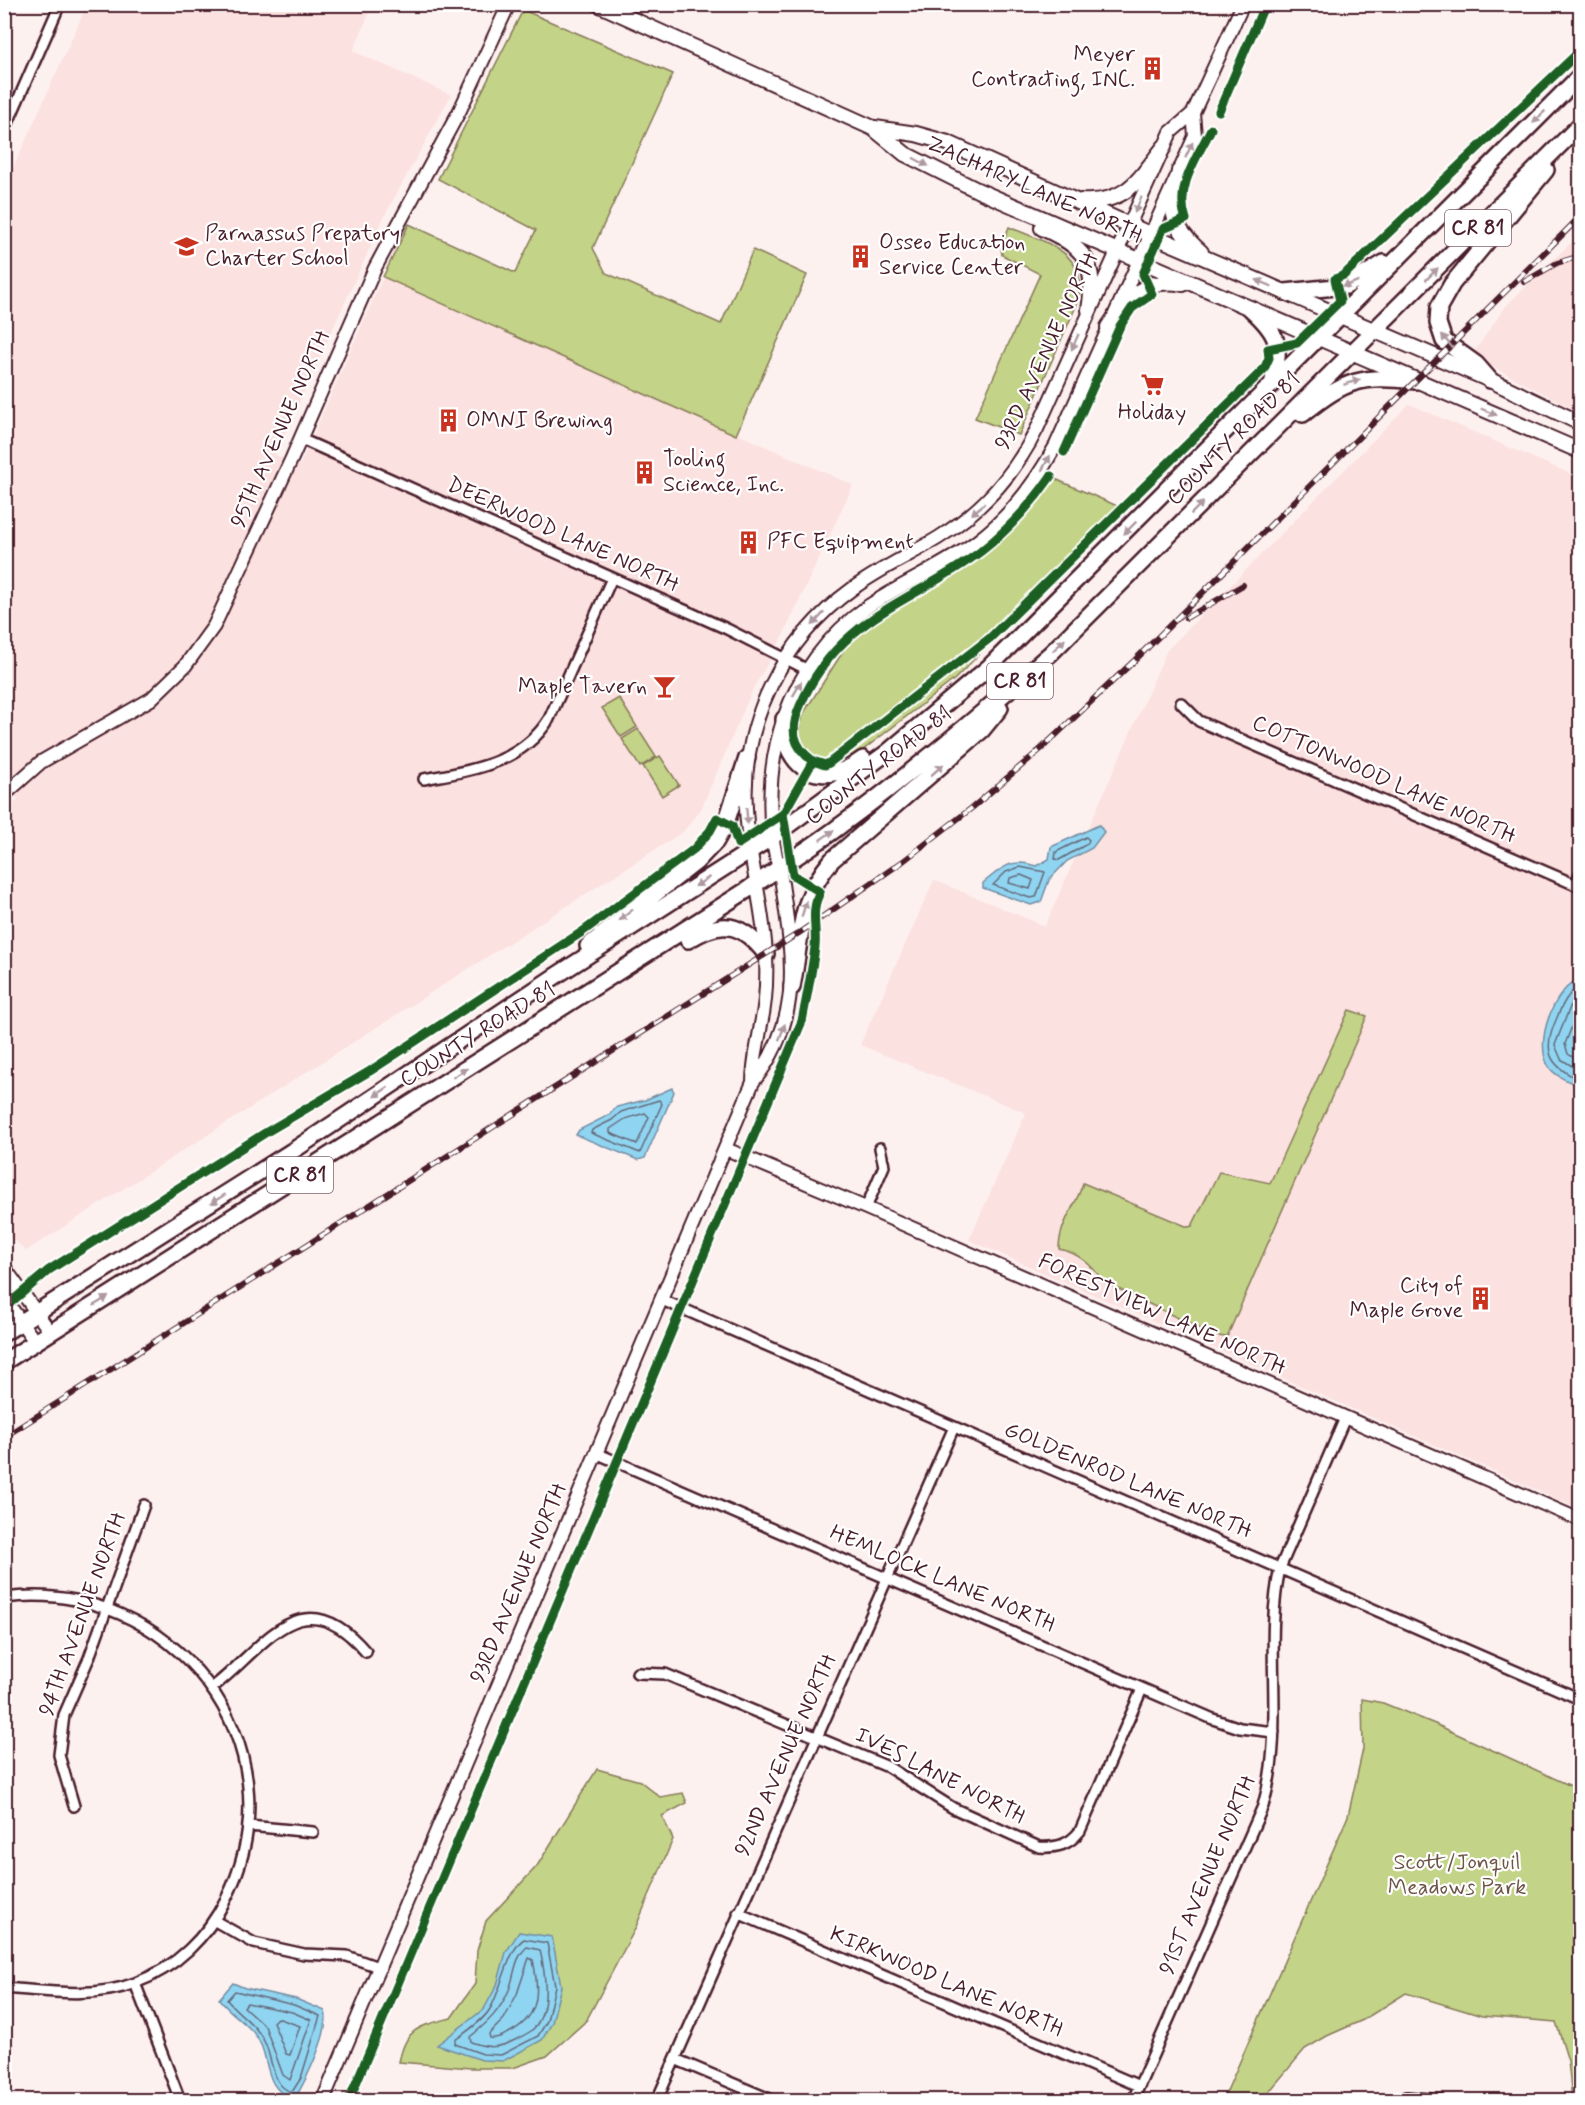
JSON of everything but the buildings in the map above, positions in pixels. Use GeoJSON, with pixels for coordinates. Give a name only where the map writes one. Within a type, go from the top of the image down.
{"type":"FeatureCollection","features":[{"type":"Feature","properties":{"kind":"highway","name":"COUNTY ROAD 81"},"geometry":{"type":"LineString","coordinates":[[4,1333],[297,1148],[554,977],[772,837],[888,753],[945,706],[1028,629],[1581,76]]}},
{"type":"Feature","properties":{"kind":"highway","name":"COUNTY ROAD 81"},"geometry":{"type":"LineString","coordinates":[[4,1362],[757,883],[912,771],[1028,673],[1239,467],[1581,126]]}},
{"type":"Feature","properties":{"kind":"highway"},"geometry":{"type":"LineString","coordinates":[[1490,380],[1476,364],[1444,341],[1438,323],[1439,307],[1452,284],[1528,195],[1581,126]]}},
{"type":"Feature","properties":{"kind":"highway"},"geometry":{"type":"LineString","coordinates":[[1285,292],[1324,290],[1357,282],[1376,270],[1475,181]]}},
{"type":"Feature","properties":{"kind":"highway"},"geometry":{"type":"LineString","coordinates":[[1251,309],[1269,326],[1278,346],[1272,386]]}},
{"type":"Feature","properties":{"kind":"highway"},"geometry":{"type":"LineString","coordinates":[[1239,467],[1340,387],[1371,378],[1416,381]]}},
{"type":"Feature","properties":{"kind":"highway"},"geometry":{"type":"LineString","coordinates":[[792,987],[803,911],[820,874],[832,860],[982,730],[1028,673]]}},
{"type":"Feature","properties":{"kind":"highway"},"geometry":{"type":"LineString","coordinates":[[784,719],[786,742],[797,761],[822,774],[836,775],[851,768],[921,714],[945,706]]}},
{"type":"Feature","properties":{"kind":"highway"},"geometry":{"type":"LineString","coordinates":[[554,977],[604,932],[696,862],[716,841],[726,823],[747,758]]}},
{"type":"Feature","properties":{"kind":"highway"},"geometry":{"type":"LineString","coordinates":[[549,1017],[594,1000],[704,930],[718,926],[740,930],[755,941],[766,954]]}},
{"type":"Feature","properties":{"kind":"main road","name":"ZACHARY LANE NORTH"},"geometry":{"type":"LineString","coordinates":[[598,4],[873,128],[905,154],[977,190],[1581,451]]}},
{"type":"Feature","properties":{"kind":"main road","name":"ZACHARY LANE NORTH"},"geometry":{"type":"LineString","coordinates":[[873,128],[916,134],[948,143],[1149,234],[1490,380],[1581,423]]}},
{"type":"Feature","properties":{"kind":"main road"},"geometry":{"type":"LineString","coordinates":[[1074,200],[1107,201],[1120,195],[1134,186],[1164,147]]}},
{"type":"Feature","properties":{"kind":"main road"},"geometry":{"type":"LineString","coordinates":[[1179,171],[1172,200],[1177,224],[1187,241],[1209,260]]}},
{"type":"Feature","properties":{"kind":"main road"},"geometry":{"type":"LineString","coordinates":[[977,190],[993,207],[1068,240],[1080,250],[1088,263],[1093,285],[1089,310]]}},
{"type":"Feature","properties":{"kind":"main road"},"geometry":{"type":"LineString","coordinates":[[1108,327],[1132,295],[1149,285],[1173,282],[1199,287]]}},
{"type":"Feature","properties":{"kind":"street"},"geometry":{"type":"LineString","coordinates":[[4,132],[60,4]]}},
{"type":"Feature","properties":{"kind":"street","name":"95TH AVENUE NORTH"},"geometry":{"type":"LineString","coordinates":[[4,795],[51,756],[151,699],[185,666],[214,626],[301,440],[375,268],[460,110],[509,4]]}},
{"type":"Feature","properties":{"kind":"street","name":"93RD AVENUE NORTH"},"geometry":{"type":"LineString","coordinates":[[753,1082],[753,1059],[761,1025],[766,985],[766,954],[746,809],[747,758],[761,709],[786,658],[825,611],[852,589],[964,521],[1003,484],[1032,439],[1171,132],[1193,113],[1243,4]]}},
{"type":"Feature","properties":{"kind":"street","name":"93RD AVENUE NORTH"},"geometry":{"type":"LineString","coordinates":[[323,2100],[381,1968],[753,1082],[771,1059],[783,1032],[792,987],[779,868],[772,837],[771,786],[773,760],[793,695],[826,645],[861,612],[977,542],[1022,499],[1056,445],[1195,136],[1193,113]]}},
{"type":"Feature","properties":{"kind":"street","name":"DEERWOOD LANE NORTH"},"geometry":{"type":"LineString","coordinates":[[301,440],[612,578],[808,670]]}},
{"type":"Feature","properties":{"kind":"street"},"geometry":{"type":"LineString","coordinates":[[424,779],[509,758],[534,739],[549,720],[612,578]]}},
{"type":"Feature","properties":{"kind":"street","name":"COTTONWOOD LANE NORTH"},"geometry":{"type":"LineString","coordinates":[[1181,703],[1199,721],[1576,885],[1581,874]]}},
{"type":"Feature","properties":{"kind":"street"},"geometry":{"type":"LineString","coordinates":[[866,1208],[884,1166],[880,1148]]}},
{"type":"Feature","properties":{"kind":"street","name":"FORESTVIEW LANE NORTH"},"geometry":{"type":"LineString","coordinates":[[726,1149],[1581,1520]]}},
{"type":"Feature","properties":{"kind":"street"},"geometry":{"type":"LineString","coordinates":[[4,1267],[51,1332]]}},
{"type":"Feature","properties":{"kind":"street"},"geometry":{"type":"LineString","coordinates":[[4,1298],[36,1343]]}},
{"type":"Feature","properties":{"kind":"street","name":"GOLDENROD LANE NORTH"},"geometry":{"type":"LineString","coordinates":[[660,1299],[1581,1699]]}},
{"type":"Feature","properties":{"kind":"street","name":"91ST AVENUE NORTH"},"geometry":{"type":"LineString","coordinates":[[1133,2100],[1263,1806],[1272,1777],[1274,1732],[1272,1618],[1280,1568],[1345,1418]]}},
{"type":"Feature","properties":{"kind":"street","name":"92ND AVENUE NORTH"},"geometry":{"type":"LineString","coordinates":[[657,2100],[815,1736],[954,1427]]}},
{"type":"Feature","properties":{"kind":"street","name":"HEMLOCK LANE NORTH"},"geometry":{"type":"LineString","coordinates":[[596,1453],[1228,1725],[1274,1732]]}},
{"type":"Feature","properties":{"kind":"street","name":"94TH AVENUE NORTH"},"geometry":{"type":"LineString","coordinates":[[74,1806],[59,1755],[64,1715],[108,1608],[144,1505]]}},
{"type":"Feature","properties":{"kind":"street"},"geometry":{"type":"LineString","coordinates":[[4,1598],[42,1596],[108,1608],[144,1626],[167,1641],[213,1687],[238,1740],[246,1770],[249,1826],[242,1860],[215,1921],[183,1955],[135,1983],[90,1992],[4,1988]]}},
{"type":"Feature","properties":{"kind":"street"},"geometry":{"type":"LineString","coordinates":[[213,1687],[234,1671],[269,1636],[282,1626],[298,1620],[315,1618],[331,1622],[352,1635],[366,1652]]}},
{"type":"Feature","properties":{"kind":"street","name":"IVES LANE NORTH"},"geometry":{"type":"LineString","coordinates":[[637,1673],[665,1674],[888,1767],[953,1808],[1040,1847],[1058,1847],[1067,1844],[1080,1831],[1142,1689]]}},
{"type":"Feature","properties":{"kind":"street"},"geometry":{"type":"LineString","coordinates":[[249,1826],[313,1832]]}},
{"type":"Feature","properties":{"kind":"street","name":"KIRKWOOD LANE NORTH"},"geometry":{"type":"LineString","coordinates":[[738,1913],[1139,2086]]}},
{"type":"Feature","properties":{"kind":"street"},"geometry":{"type":"LineString","coordinates":[[215,1921],[254,1943],[304,1954],[347,1956],[381,1968]]}},
{"type":"Feature","properties":{"kind":"street"},"geometry":{"type":"LineString","coordinates":[[135,1983],[180,2100]]}},
{"type":"Feature","properties":{"kind":"street"},"geometry":{"type":"LineString","coordinates":[[675,2059],[772,2100]]}},
{"type":"Feature","properties":{"kind":"street"},"geometry":{"type":"LineString","coordinates":[[1387,2100],[1407,2097],[1440,2100]]}},
{"type":"Feature","properties":{"kind":"shaded area"},"geometry":{"type":"Polygon","coordinates":[[[87,5],[373,5],[353,51],[451,95],[385,215],[275,455],[300,465],[383,277],[853,485],[781,640],[753,689],[701,809],[683,832],[26,1251],[4,1231],[4,815],[18,799],[5,789],[5,186],[87,5]]]}},
{"type":"Feature","properties":{"kind":"shaded area"},"geometry":{"type":"Polygon","coordinates":[[[1580,234],[1580,412],[1471,356],[1506,306],[1580,234]]]}},
{"type":"Feature","properties":{"kind":"shaded area"},"geometry":{"type":"Polygon","coordinates":[[[1409,404],[1580,478],[1580,1509],[969,1240],[1026,1113],[860,1045],[934,880],[1045,926],[1167,650],[1409,404]]]}},
{"type":"Feature","properties":{"kind":"green space"},"geometry":{"type":"Polygon","coordinates":[[[523,10],[673,74],[593,248],[606,273],[721,324],[753,250],[807,275],[736,435],[383,277],[409,224],[515,273],[536,230],[438,179],[523,10]]]}},
{"type":"Feature","properties":{"kind":"green space"},"geometry":{"type":"Polygon","coordinates":[[[1009,227],[1037,238],[1062,252],[1072,261],[1078,272],[1080,286],[1077,304],[1019,435],[975,418],[1040,274],[1002,255],[1001,247],[1009,227]]]}},
{"type":"Feature","properties":{"kind":"green space"},"geometry":{"type":"Polygon","coordinates":[[[1053,478],[1122,508],[955,679],[850,760],[813,761],[799,736],[803,714],[858,628],[929,583],[974,559],[1027,511],[1053,478]]]}},
{"type":"Feature","properties":{"kind":"green space"},"geometry":{"type":"Polygon","coordinates":[[[619,698],[637,727],[621,737],[602,708],[619,698]]]}},
{"type":"Feature","properties":{"kind":"green space"},"geometry":{"type":"Polygon","coordinates":[[[638,729],[656,757],[640,767],[622,739],[638,729]]]}},
{"type":"Feature","properties":{"kind":"green space"},"geometry":{"type":"Polygon","coordinates":[[[660,756],[679,785],[662,796],[643,766],[660,756]]]}},
{"type":"Feature","properties":{"kind":"green space"},"geometry":{"type":"Polygon","coordinates":[[[1349,1010],[1367,1016],[1227,1337],[1215,1336],[1104,1282],[1085,1261],[1059,1249],[1062,1231],[1083,1183],[1188,1227],[1192,1226],[1219,1172],[1270,1183],[1349,1010]]]}},
{"type":"Feature","properties":{"kind":"green space","name":"Scott/Jonquil Meadows Park"},"geometry":{"type":"Polygon","coordinates":[[[1362,1699],[1383,1703],[1435,1724],[1580,1790],[1580,2100],[1572,2100],[1568,2061],[1556,2022],[1482,2016],[1406,1993],[1363,2020],[1305,2049],[1262,2100],[1223,2100],[1348,1816],[1363,1749],[1362,1699]]]}},
{"type":"Feature","properties":{"kind":"green space"},"geometry":{"type":"Polygon","coordinates":[[[597,1769],[640,1781],[660,1797],[683,1793],[687,1803],[662,1816],[673,1839],[635,1929],[586,2021],[547,2056],[513,2068],[471,2068],[399,2062],[410,2035],[423,2026],[451,2018],[475,1984],[477,1951],[486,1921],[537,1866],[597,1769]]]}},
{"type":"Feature","properties":{"kind":"water"},"geometry":{"type":"Polygon","coordinates":[[[1099,825],[1104,832],[1092,848],[1067,861],[1049,880],[1041,902],[1031,905],[983,888],[983,883],[1002,868],[1014,863],[1037,866],[1049,859],[1051,847],[1099,825]]]}},
{"type":"Feature","properties":{"kind":"water"},"geometry":{"type":"Polygon","coordinates":[[[1580,979],[1580,1086],[1563,1079],[1552,1071],[1545,1057],[1543,1045],[1549,1017],[1555,1004],[1571,984],[1580,979]]]}},
{"type":"Feature","properties":{"kind":"water"},"geometry":{"type":"Polygon","coordinates":[[[672,1088],[674,1092],[645,1158],[638,1160],[576,1135],[579,1130],[609,1115],[617,1107],[645,1100],[672,1088]]]}},
{"type":"Feature","properties":{"kind":"water"},"geometry":{"type":"Polygon","coordinates":[[[519,1932],[552,1937],[561,1986],[552,2023],[542,2040],[503,2061],[482,2060],[437,2045],[484,2009],[497,1985],[506,1952],[519,1932]]]}},
{"type":"Feature","properties":{"kind":"water"},"geometry":{"type":"Polygon","coordinates":[[[233,1983],[245,1988],[296,1999],[325,2011],[326,2020],[321,2043],[294,2100],[283,2094],[271,2079],[263,2050],[253,2032],[219,1999],[233,1983]]]}},
{"type":"Feature","properties":{"kind":"railway"},"geometry":{"type":"LineString","coordinates":[[4,1437],[799,933],[902,862],[973,807],[1041,749],[1135,660],[1580,217]]}},
{"type":"Feature","properties":{"kind":"railway"},"geometry":{"type":"LineString","coordinates":[[1524,282],[1557,263],[1580,256]]}},
{"type":"Feature","properties":{"kind":"railway"},"geometry":{"type":"LineString","coordinates":[[1186,618],[1243,585]]}},
{"type":"Feature","properties":{"kind":"cycle path"},"geometry":{"type":"LineString","coordinates":[[1219,111],[1265,4]]}},
{"type":"Feature","properties":{"kind":"cycle path"},"geometry":{"type":"LineString","coordinates":[[4,1308],[49,1270],[265,1133],[370,1071],[582,932],[694,849],[710,831],[717,818],[732,826],[738,844],[783,814],[813,761],[825,765],[829,763],[990,638],[1264,369],[1269,358],[1268,349],[1297,343],[1340,301],[1335,279],[1344,275],[1580,51]]}},
{"type":"Feature","properties":{"kind":"cycle path"},"geometry":{"type":"LineString","coordinates":[[1064,452],[1120,326],[1132,308],[1152,294],[1143,274],[1163,229],[1186,219],[1183,207],[1185,184],[1211,129]]}},
{"type":"Feature","properties":{"kind":"cycle path"},"geometry":{"type":"LineString","coordinates":[[813,761],[797,743],[795,722],[800,706],[816,676],[835,651],[856,631],[878,615],[980,552],[1019,517],[1051,476]]}},
{"type":"Feature","properties":{"kind":"cycle path"},"geometry":{"type":"LineString","coordinates":[[349,2100],[802,1021],[815,947],[815,906],[820,892],[793,875],[783,814]]}},
{"type":"Feature","properties":{"kind":"place","name":"Meyer Contracting, INC."},"geometry":{"type":"Point","coordinates":[1153,68]}},
{"type":"Feature","properties":{"kind":"place","name":"Parnassus Prepatory Charter School"},"geometry":{"type":"Point","coordinates":[187,247]}},
{"type":"Feature","properties":{"kind":"place","name":"Osseo Education Service Center"},"geometry":{"type":"Point","coordinates":[861,256]}},
{"type":"Feature","properties":{"kind":"place","name":"Holiday"},"geometry":{"type":"Point","coordinates":[1152,384]}},
{"type":"Feature","properties":{"kind":"place","name":"OMNI Brewing"},"geometry":{"type":"Point","coordinates":[448,421]}},
{"type":"Feature","properties":{"kind":"place","name":"Tooling Science, Inc."},"geometry":{"type":"Point","coordinates":[645,473]}},
{"type":"Feature","properties":{"kind":"place","name":"PFC Equipment"},"geometry":{"type":"Point","coordinates":[749,542]}},
{"type":"Feature","properties":{"kind":"place","name":"Maple Tavern"},"geometry":{"type":"Point","coordinates":[665,687]}},
{"type":"Feature","properties":{"kind":"place","name":"City of Maple Grove"},"geometry":{"type":"Point","coordinates":[1481,1299]}}]}
